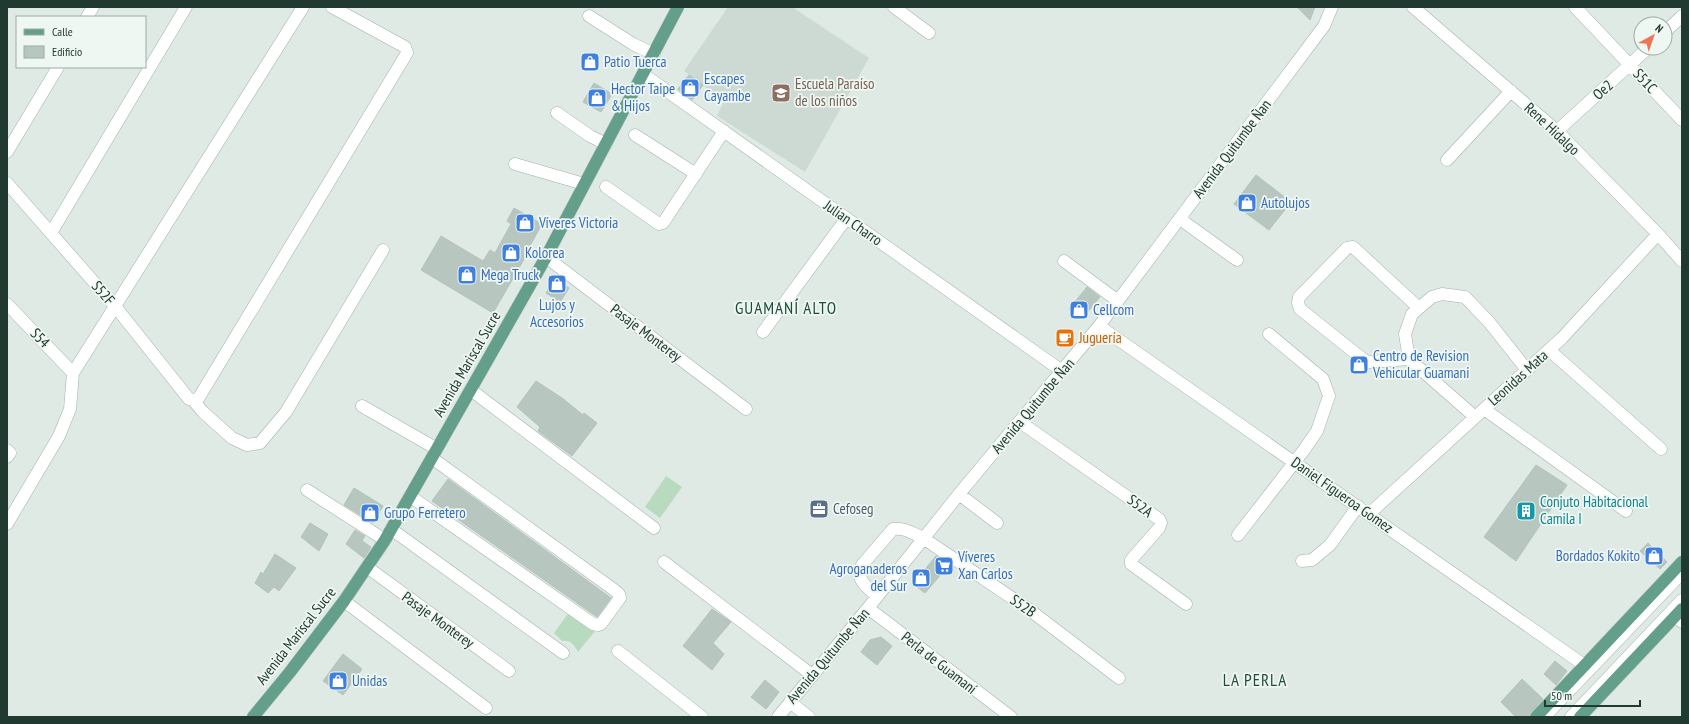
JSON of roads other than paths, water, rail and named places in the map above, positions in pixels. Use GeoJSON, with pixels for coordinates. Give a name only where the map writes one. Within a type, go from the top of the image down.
{"type":"FeatureCollection","features":[{"type":"Feature","properties":{"kind":"main road","name":"Avenida Mariscal Sucre"},"geometry":{"type":"LineString","coordinates":[[253,717],[290,672],[344,601],[385,540],[546,258],[654,54],[674,9]]}},
{"type":"Feature","properties":{"kind":"main road"},"geometry":{"type":"LineString","coordinates":[[1536,717],[1682,562]]}},
{"type":"Feature","properties":{"kind":"main road"},"geometry":{"type":"LineString","coordinates":[[1580,717],[1680,616]]}},
{"type":"Feature","properties":{"kind":"street"},"geometry":{"type":"LineString","coordinates":[[88,16],[93,7]]}},
{"type":"Feature","properties":{"kind":"street"},"geometry":{"type":"LineString","coordinates":[[51,233],[186,7]]}},
{"type":"Feature","properties":{"kind":"street"},"geometry":{"type":"LineString","coordinates":[[7,524],[59,436],[70,409],[73,372],[303,7]]}},
{"type":"Feature","properties":{"kind":"street"},"geometry":{"type":"LineString","coordinates":[[196,399],[407,53],[405,47],[332,7]]}},
{"type":"Feature","properties":{"kind":"street"},"geometry":{"type":"LineString","coordinates":[[894,7],[929,33]]}},
{"type":"Feature","properties":{"kind":"street","name":"Avenida Quitumbe Ñan"},"geometry":{"type":"LineString","coordinates":[[778,717],[959,494],[1100,326],[1324,26],[1332,7]]}},
{"type":"Feature","properties":{"kind":"street","name":"Rene Hidalgo"},"geometry":{"type":"LineString","coordinates":[[1413,7],[1557,131],[1658,234],[1682,261]]}},
{"type":"Feature","properties":{"kind":"street","name":"S51C"},"geometry":{"type":"LineString","coordinates":[[1575,7],[1682,120]]}},
{"type":"Feature","properties":{"kind":"street"},"geometry":{"type":"LineString","coordinates":[[589,16],[633,44],[654,54]]}},
{"type":"Feature","properties":{"kind":"street"},"geometry":{"type":"LineString","coordinates":[[1673,24],[1682,16]]}},
{"type":"Feature","properties":{"kind":"street","name":"Oe2"},"geometry":{"type":"LineString","coordinates":[[1557,131],[1640,56]]}},
{"type":"Feature","properties":{"kind":"street"},"geometry":{"type":"LineString","coordinates":[[7,152],[57,68]]}},
{"type":"Feature","properties":{"kind":"street","name":"Julian Charro"},"geometry":{"type":"LineString","coordinates":[[643,74],[1062,371]]}},
{"type":"Feature","properties":{"kind":"street"},"geometry":{"type":"LineString","coordinates":[[1447,160],[1512,91]]}},
{"type":"Feature","properties":{"kind":"street"},"geometry":{"type":"LineString","coordinates":[[557,113],[590,136],[606,144]]}},
{"type":"Feature","properties":{"kind":"street"},"geometry":{"type":"LineString","coordinates":[[606,187],[659,224],[663,223],[724,131]]}},
{"type":"Feature","properties":{"kind":"street"},"geometry":{"type":"LineString","coordinates":[[636,135],[696,174]]}},
{"type":"Feature","properties":{"kind":"street"},"geometry":{"type":"LineString","coordinates":[[515,164],[584,184]]}},
{"type":"Feature","properties":{"kind":"street","name":"S52F"},"geometry":{"type":"LineString","coordinates":[[7,183],[114,305],[189,399],[196,399],[203,412],[232,438],[247,445],[260,443],[286,412],[382,250]]}},
{"type":"Feature","properties":{"kind":"street"},"geometry":{"type":"LineString","coordinates":[[763,332],[846,218]]}},
{"type":"Feature","properties":{"kind":"street"},"geometry":{"type":"LineString","coordinates":[[1180,219],[1237,260]]}},
{"type":"Feature","properties":{"kind":"street","name":"Leonidas Mata"},"geometry":{"type":"LineString","coordinates":[[1369,514],[1562,338],[1658,234]]}},
{"type":"Feature","properties":{"kind":"street"},"geometry":{"type":"LineString","coordinates":[[1419,308],[1354,247],[1347,248],[1298,297],[1300,309],[1364,360],[1369,362],[1409,359],[1480,413],[1626,511]]}},
{"type":"Feature","properties":{"kind":"street","name":"Pasaje Monterey"},"geometry":{"type":"LineString","coordinates":[[546,258],[746,409]]}},
{"type":"Feature","properties":{"kind":"street"},"geometry":{"type":"LineString","coordinates":[[1064,261],[1118,301]]}},
{"type":"Feature","properties":{"kind":"street"},"geometry":{"type":"LineString","coordinates":[[1409,359],[1405,334],[1412,314],[1432,297],[1442,294],[1465,297],[1489,322],[1527,370]]}},
{"type":"Feature","properties":{"kind":"street","name":"S54"},"geometry":{"type":"LineString","coordinates":[[7,304],[73,372]]}},
{"type":"Feature","properties":{"kind":"street","name":"Daniel Figueroa Gomez"},"geometry":{"type":"LineString","coordinates":[[1100,326],[1584,665]]}},
{"type":"Feature","properties":{"kind":"street"},"geometry":{"type":"LineString","coordinates":[[1238,535],[1295,462],[1316,431],[1329,396],[1323,379],[1269,334]]}},
{"type":"Feature","properties":{"kind":"street"},"geometry":{"type":"LineString","coordinates":[[1549,350],[1661,449]]}},
{"type":"Feature","properties":{"kind":"street"},"geometry":{"type":"LineString","coordinates":[[471,390],[654,528]]}},
{"type":"Feature","properties":{"kind":"street"},"geometry":{"type":"LineString","coordinates":[[362,406],[434,454],[613,589],[619,594],[620,598],[601,624],[594,624],[410,496]]}},
{"type":"Feature","properties":{"kind":"street","name":"S52A"},"geometry":{"type":"LineString","coordinates":[[1020,422],[1159,519],[1161,523],[1159,528],[1131,560],[1131,564],[1186,604]]}},
{"type":"Feature","properties":{"kind":"street"},"geometry":{"type":"LineString","coordinates":[[307,490],[385,540]]}},
{"type":"Feature","properties":{"kind":"street"},"geometry":{"type":"LineString","coordinates":[[959,494],[997,523]]}},
{"type":"Feature","properties":{"kind":"street"},"geometry":{"type":"LineString","coordinates":[[1302,561],[1312,560],[1330,545],[1358,506]]}},
{"type":"Feature","properties":{"kind":"street","name":"S52B"},"geometry":{"type":"LineString","coordinates":[[877,596],[865,587],[860,579],[860,570],[862,565],[893,529],[899,528],[923,538],[1027,608],[1119,678]]}},
{"type":"Feature","properties":{"kind":"street"},"geometry":{"type":"LineString","coordinates":[[391,529],[563,653]]}},
{"type":"Feature","properties":{"kind":"street"},"geometry":{"type":"LineString","coordinates":[[664,562],[812,675]]}},
{"type":"Feature","properties":{"kind":"street","name":"Pasaje Monterey"},"geometry":{"type":"LineString","coordinates":[[367,567],[509,671]]}},
{"type":"Feature","properties":{"kind":"street"},"geometry":{"type":"LineString","coordinates":[[1544,717],[1682,573]]}},
{"type":"Feature","properties":{"kind":"street"},"geometry":{"type":"LineString","coordinates":[[1571,717],[1682,600]]}},
{"type":"Feature","properties":{"kind":"street"},"geometry":{"type":"LineString","coordinates":[[344,601],[486,708]]}},
{"type":"Feature","properties":{"kind":"street","name":"Perla de Guamaní"},"geometry":{"type":"LineString","coordinates":[[868,608],[1011,717]]}},
{"type":"Feature","properties":{"kind":"street"},"geometry":{"type":"LineString","coordinates":[[618,651],[702,717]]}},
{"type":"Feature","properties":{"kind":"street"},"geometry":{"type":"LineString","coordinates":[[790,702],[809,717]]}},
{"type":"Feature","properties":{"kind":"place","name":"Patio Tuerca"},"geometry":{"type":"Point","coordinates":[590,62]}},
{"type":"Feature","properties":{"kind":"place","name":"Escapes Cayambe"},"geometry":{"type":"Point","coordinates":[690,88]}},
{"type":"Feature","properties":{"kind":"place","name":"Escuela Paraíso de los niños"},"geometry":{"type":"Point","coordinates":[781,93]}},
{"type":"Feature","properties":{"kind":"place","name":"Hector Taipe & Hijos"},"geometry":{"type":"Point","coordinates":[597,98]}},
{"type":"Feature","properties":{"kind":"place","name":"Autolujos"},"geometry":{"type":"Point","coordinates":[1247,203]}},
{"type":"Feature","properties":{"kind":"place","name":"Víveres Victoria"},"geometry":{"type":"Point","coordinates":[525,223]}},
{"type":"Feature","properties":{"kind":"place","name":"Kolorea"},"geometry":{"type":"Point","coordinates":[511,253]}},
{"type":"Feature","properties":{"kind":"place","name":"Mega Truck"},"geometry":{"type":"Point","coordinates":[467,275]}},
{"type":"Feature","properties":{"kind":"place","name":"Lujos y Accesorios"},"geometry":{"type":"Point","coordinates":[557,284]}},
{"type":"Feature","properties":{"kind":"place","name":"Cellcom"},"geometry":{"type":"Point","coordinates":[1079,310]}},
{"type":"Feature","properties":{"kind":"place","name":"Juguería"},"geometry":{"type":"Point","coordinates":[1065,338]}},
{"type":"Feature","properties":{"kind":"place","name":"Centro de Revision Vehicular Guamani"},"geometry":{"type":"Point","coordinates":[1359,365]}},
{"type":"Feature","properties":{"kind":"place","name":"Cefoseg"},"geometry":{"type":"Point","coordinates":[819,509]}},
{"type":"Feature","properties":{"kind":"place","name":"Conjuto Habitacional Camila I"},"geometry":{"type":"Point","coordinates":[1526,511]}},
{"type":"Feature","properties":{"kind":"place","name":"Grupo Ferretero"},"geometry":{"type":"Point","coordinates":[370,513]}},
{"type":"Feature","properties":{"kind":"place","name":"Bordados Kokito"},"geometry":{"type":"Point","coordinates":[1654,556]}},
{"type":"Feature","properties":{"kind":"place","name":"Víveres Xan Carlos"},"geometry":{"type":"Point","coordinates":[944,566]}},
{"type":"Feature","properties":{"kind":"place","name":"Agroganaderos del Sur"},"geometry":{"type":"Point","coordinates":[921,578]}},
{"type":"Feature","properties":{"kind":"place","name":"Unidas"},"geometry":{"type":"Point","coordinates":[338,681]}},
{"type":"Feature","properties":{"kind":"district","name":"GUAMANÍ ALTO"},"geometry":{"type":"Point","coordinates":[786,308]}},
{"type":"Feature","properties":{"kind":"district","name":"LA PERLA"},"geometry":{"type":"Point","coordinates":[1255,680]}}]}
